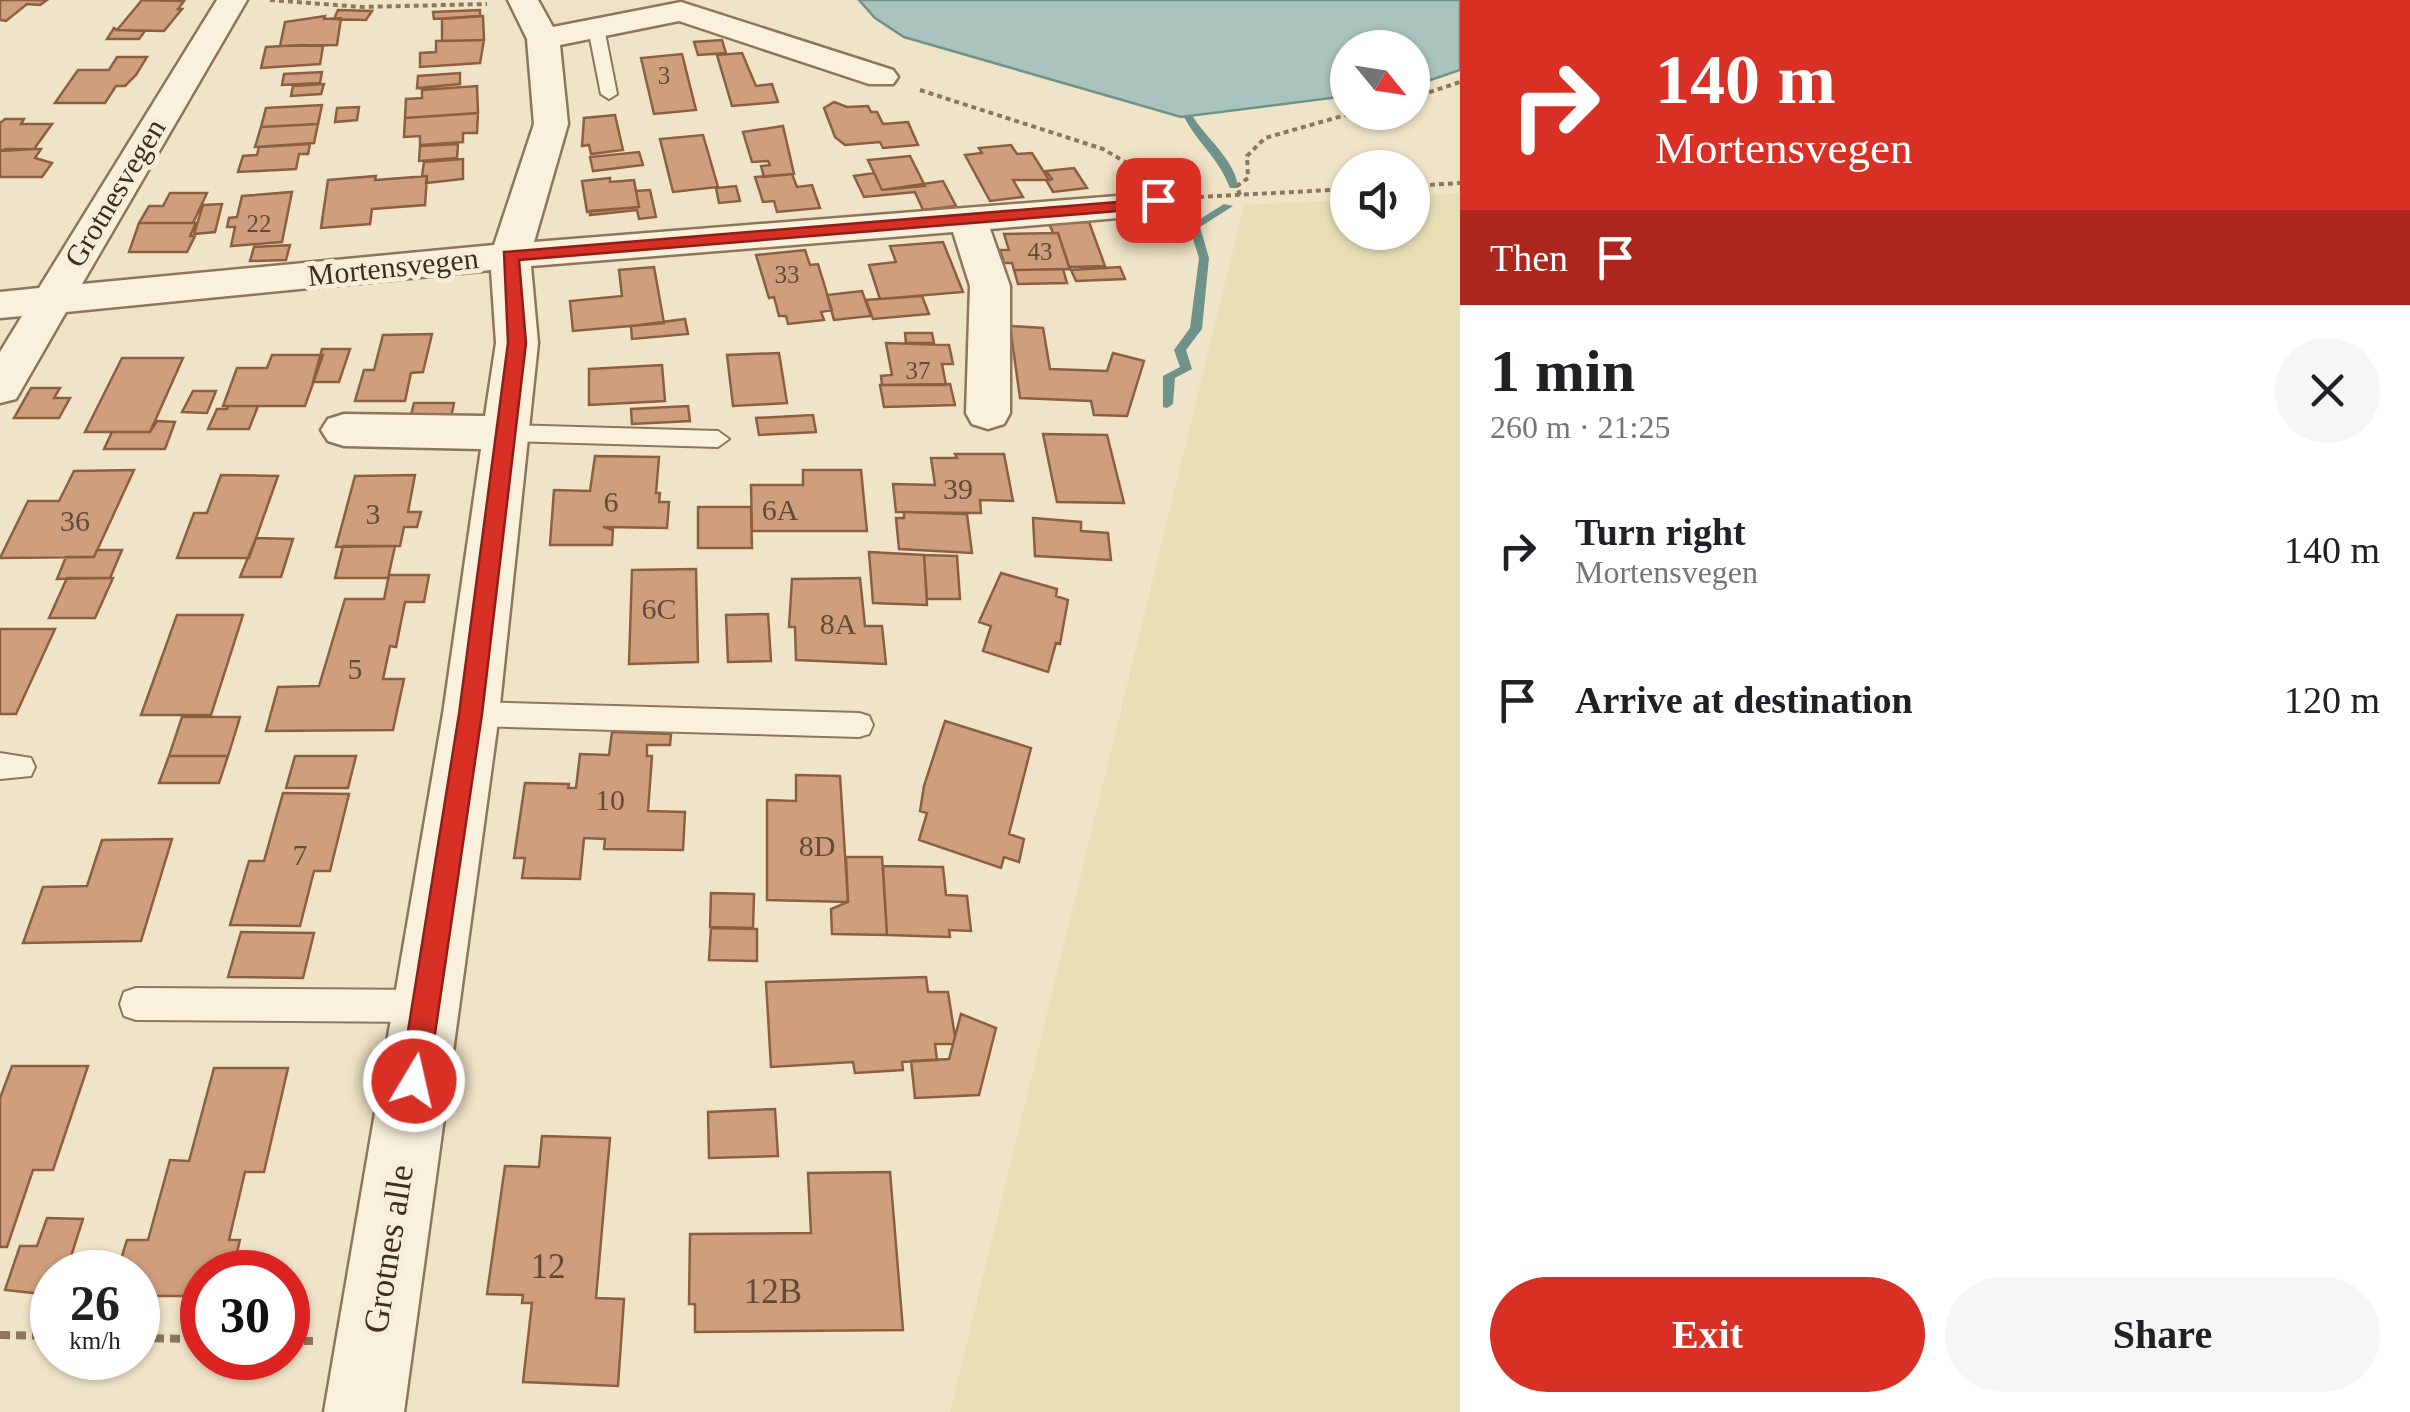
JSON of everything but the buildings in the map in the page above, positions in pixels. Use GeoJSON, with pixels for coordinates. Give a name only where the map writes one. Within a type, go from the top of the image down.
{"type":"FeatureCollection","features":[{"type":"Feature","properties":{"kind":"street","name":"Grotnesvegen"},"geometry":{"type":"LineString","coordinates":[[0,388],[232,0]]}},
{"type":"Feature","properties":{"kind":"street"},"geometry":{"type":"LineString","coordinates":[[510,256],[551,124],[543,38],[523,1]]}},
{"type":"Feature","properties":{"kind":"street"},"geometry":{"type":"LineString","coordinates":[[543,38],[681,11],[881,77]]}},
{"type":"Feature","properties":{"kind":"street","name":"Mortensvegen"},"geometry":{"type":"LineString","coordinates":[[0,306],[510,256],[1130,206],[1158,200]]}},
{"type":"Feature","properties":{"kind":"street"},"geometry":{"type":"LineString","coordinates":[[966,219],[984,258],[990,286],[988,413]]}},
{"type":"Feature","properties":{"kind":"street","name":"Grotnes alle"},"geometry":{"type":"LineString","coordinates":[[364,1412],[471,714],[517,343],[510,256]]}},
{"type":"Feature","properties":{"kind":"street"},"geometry":{"type":"LineString","coordinates":[[344,430],[504,433]]}},
{"type":"Feature","properties":{"kind":"lane"},"geometry":{"type":"LineString","coordinates":[[596,28],[610,94]]}},
{"type":"Feature","properties":{"kind":"lane"},"geometry":{"type":"LineString","coordinates":[[504,433],[718,439]]}},
{"type":"Feature","properties":{"kind":"lane"},"geometry":{"type":"LineString","coordinates":[[471,714],[859,725]]}},
{"type":"Feature","properties":{"kind":"lane"},"geometry":{"type":"LineString","coordinates":[[136,1004],[426,1006]]}},
{"type":"Feature","properties":{"kind":"path"},"geometry":{"type":"LineString","coordinates":[[266,0],[362,7],[523,1]]}},
{"type":"Feature","properties":{"kind":"path"},"geometry":{"type":"LineString","coordinates":[[881,77],[1104,149],[1134,166],[1158,200],[1330,190]]}},
{"type":"Feature","properties":{"kind":"path"},"geometry":{"type":"LineString","coordinates":[[1430,92],[1460,82]]}},
{"type":"Feature","properties":{"kind":"path"},"geometry":{"type":"LineString","coordinates":[[1240,194],[1237,186],[1248,178],[1247,156],[1265,138],[1330,119]]}},
{"type":"Feature","properties":{"kind":"path"},"geometry":{"type":"LineString","coordinates":[[1430,185],[1460,184]]}},
{"type":"Feature","properties":{"kind":"path"},"geometry":{"type":"LineString","coordinates":[[0,1335],[30,1336]]}},
{"type":"Feature","properties":{"kind":"shaded area"},"geometry":{"type":"Polygon","coordinates":[[[1460,193],[1460,1412],[950,1412],[1244,205],[1330,201],[1330,250],[1430,250],[1430,195],[1460,193]]]}},
{"type":"Feature","properties":{"kind":"water"},"geometry":{"type":"Polygon","coordinates":[[[859,0],[1460,0],[1460,70],[1430,80],[1430,30],[1330,30],[1330,98],[1181,117],[904,37],[875,18],[859,0]]]}},
{"type":"Feature","properties":{"kind":"waterway"},"geometry":{"type":"LineString","coordinates":[[1189,117],[1226,166],[1234,186]]}},
{"type":"Feature","properties":{"kind":"waterway"},"geometry":{"type":"LineString","coordinates":[[1167,404],[1169,376],[1186,369],[1180,350],[1196,329],[1204,258],[1194,226],[1228,206]]}},
{"type":"Feature","properties":{"kind":"route"},"geometry":{"type":"LineString","coordinates":[[414,1081],[471,714],[517,343],[510,256],[1130,206],[1158,200]]}}]}
